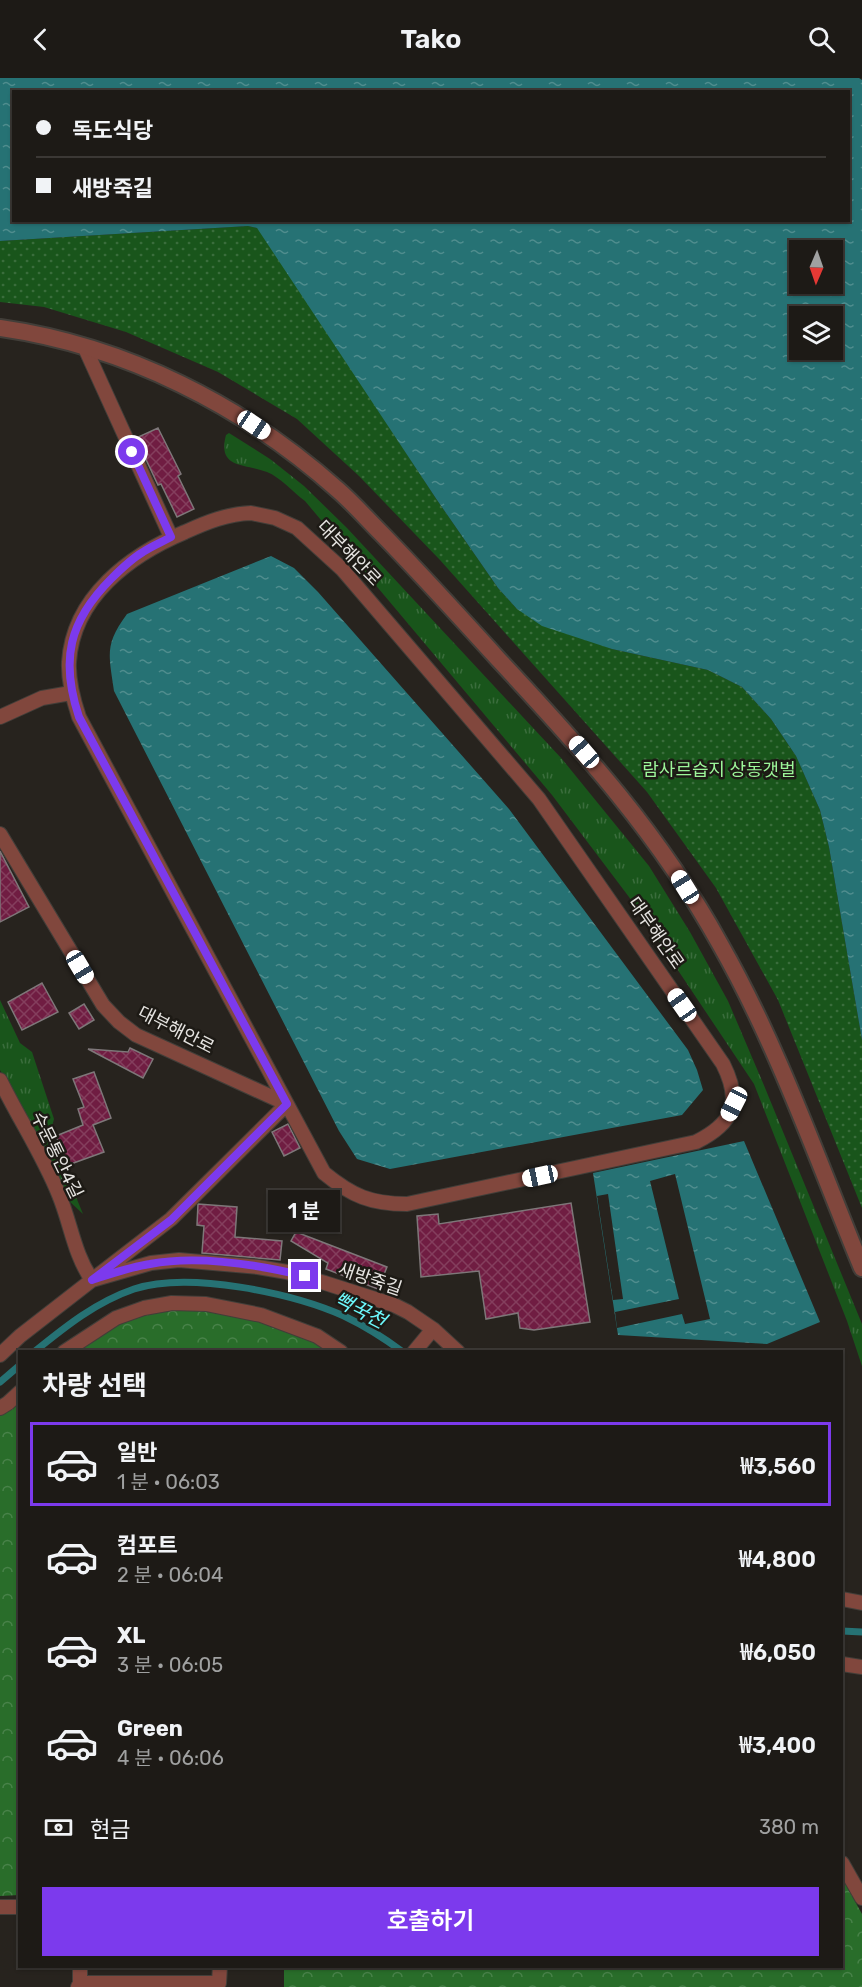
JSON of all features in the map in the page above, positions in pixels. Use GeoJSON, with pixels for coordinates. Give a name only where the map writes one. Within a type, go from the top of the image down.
{"type":"FeatureCollection","features":[{"type":"Feature","properties":{"kind":"street","name":"대부해안로"},"geometry":{"type":"LineString","coordinates":[[0,328],[23,331],[85,348],[129,362],[187,386],[238,414],[285,446],[340,492],[398,550],[570,736],[622,797],[663,852],[719,941],[753,1005],[862,1268]]}},
{"type":"Feature","properties":{"kind":"lane"},"geometry":{"type":"LineString","coordinates":[[85,348],[171,537]]}},
{"type":"Feature","properties":{"kind":"lane","name":"대부해안로"},"geometry":{"type":"LineString","coordinates":[[251,513],[275,518],[297,528],[342,569],[539,799],[723,1064],[731,1082],[734,1104],[725,1122],[712,1134],[696,1142],[407,1204],[386,1204],[362,1198],[341,1188],[324,1173],[79,717],[71,693],[72,638],[82,612],[99,590],[142,552],[171,537],[233,514],[251,513]]}},
{"type":"Feature","properties":{"kind":"lane"},"geometry":{"type":"LineString","coordinates":[[0,717],[42,698],[71,693]]}},
{"type":"Feature","properties":{"kind":"lane","name":"대부해안로"},"geometry":{"type":"LineString","coordinates":[[0,834],[103,1005],[118,1022],[136,1035],[287,1104]]}},
{"type":"Feature","properties":{"kind":"lane","name":"수문통안4길"},"geometry":{"type":"LineString","coordinates":[[0,1080],[54,1185],[65,1209],[77,1254],[92,1280]]}},
{"type":"Feature","properties":{"kind":"lane"},"geometry":{"type":"LineString","coordinates":[[92,1280],[171,1220],[287,1104]]}},
{"type":"Feature","properties":{"kind":"lane","name":"새방죽길"},"geometry":{"type":"LineString","coordinates":[[0,1355],[20,1336],[92,1280],[151,1263],[179,1260],[258,1267],[305,1276],[394,1305],[420,1320],[429,1334],[455,1350]]}},
{"type":"Feature","properties":{"kind":"lane"},"geometry":{"type":"LineString","coordinates":[[67,1350],[116,1318],[144,1308],[172,1303],[206,1304],[261,1315],[317,1336],[338,1350]]}},
{"type":"Feature","properties":{"kind":"lane"},"geometry":{"type":"LineString","coordinates":[[416,1350],[429,1334]]}},
{"type":"Feature","properties":{"kind":"lane"},"geometry":{"type":"LineString","coordinates":[[0,1408],[18,1394]]}},
{"type":"Feature","properties":{"kind":"lane"},"geometry":{"type":"LineString","coordinates":[[843,1599],[862,1603]]}},
{"type":"Feature","properties":{"kind":"lane"},"geometry":{"type":"LineString","coordinates":[[843,1664],[862,1667]]}},
{"type":"Feature","properties":{"kind":"lane"},"geometry":{"type":"LineString","coordinates":[[843,1865],[862,1898]]}},
{"type":"Feature","properties":{"kind":"lane"},"geometry":{"type":"LineString","coordinates":[[0,1907],[18,1907]]}},
{"type":"Feature","properties":{"kind":"lane"},"geometry":{"type":"LineString","coordinates":[[80,1968],[79,1985],[219,1983],[220,1968]]}},
{"type":"Feature","properties":{"kind":"green space","name":"람사르습지 상동갯벌"},"geometry":{"type":"Polygon","coordinates":[[[248,226],[257,228],[263,234],[437,500],[498,588],[517,609],[612,649],[708,670],[742,687],[771,719],[796,756],[820,810],[829,847],[862,1040],[862,1208],[778,1000],[716,888],[647,792],[440,560],[359,476],[297,419],[218,372],[126,332],[44,307],[0,302],[0,241],[248,226]]]}},
{"type":"Feature","properties":{"kind":"green space"},"geometry":{"type":"Polygon","coordinates":[[[229,433],[270,459],[304,486],[347,528],[562,759],[649,866],[690,932],[728,1001],[763,1083],[862,1324],[862,1366],[847,1321],[754,1084],[629,897],[552,795],[305,501],[272,474],[234,463],[229,459],[225,454],[224,446],[226,435],[229,433]]]}},
{"type":"Feature","properties":{"kind":"green space"},"geometry":{"type":"Polygon","coordinates":[[[0,1000],[20,1043],[32,1052],[54,1119],[50,1134],[83,1214],[67,1199],[0,1070],[0,1000]]]}},
{"type":"Feature","properties":{"kind":"green space"},"geometry":{"type":"Polygon","coordinates":[[[207,1308],[288,1329],[329,1350],[75,1350],[116,1323],[145,1311],[207,1308]]]}},
{"type":"Feature","properties":{"kind":"green space"},"geometry":{"type":"Polygon","coordinates":[[[18,1401],[18,1895],[0,1896],[0,1413],[18,1401]]]}},
{"type":"Feature","properties":{"kind":"green space"},"geometry":{"type":"Polygon","coordinates":[[[843,1880],[862,1914],[862,1987],[284,1987],[284,1968],[843,1968],[843,1880]]]}},
{"type":"Feature","properties":{"kind":"water"},"geometry":{"type":"Polygon","coordinates":[[[0,78],[859,78],[862,80],[862,1040],[829,847],[820,810],[796,756],[771,719],[742,687],[708,670],[612,649],[542,626],[517,609],[498,588],[437,500],[257,228],[248,226],[0,241],[0,78]]]}},
{"type":"Feature","properties":{"kind":"water"},"geometry":{"type":"Polygon","coordinates":[[[271,556],[294,568],[318,592],[509,809],[688,1050],[703,1090],[682,1115],[390,1169],[357,1159],[339,1131],[114,691],[112,679],[111,642],[127,614],[271,556]]]}},
{"type":"Feature","properties":{"kind":"water"},"geometry":{"type":"Polygon","coordinates":[[[744,1141],[820,1322],[767,1344],[618,1335],[593,1173],[744,1141]]]}},
{"type":"Feature","properties":{"kind":"pier"},"geometry":{"type":"Polygon","coordinates":[[[675,1174],[710,1319],[685,1324],[682,1314],[617,1328],[615,1312],[679,1299],[650,1181],[675,1174]]]}},
{"type":"Feature","properties":{"kind":"pier"},"geometry":{"type":"Polygon","coordinates":[[[608,1194],[623,1299],[613,1300],[597,1196],[608,1194]]]}},
{"type":"Feature","properties":{"kind":"building"},"geometry":{"type":"Polygon","coordinates":[[[158,428],[181,474],[178,476],[194,509],[177,517],[161,484],[158,485],[136,438],[158,428]]]}},
{"type":"Feature","properties":{"kind":"building"},"geometry":{"type":"Polygon","coordinates":[[[0,851],[29,907],[0,922],[0,851]]]}},
{"type":"Feature","properties":{"kind":"building"},"geometry":{"type":"Polygon","coordinates":[[[42,983],[58,1012],[22,1030],[8,1002],[42,983]]]}},
{"type":"Feature","properties":{"kind":"building"},"geometry":{"type":"Polygon","coordinates":[[[84,1004],[94,1020],[79,1029],[69,1013],[84,1004]]]}},
{"type":"Feature","properties":{"kind":"building"},"geometry":{"type":"Polygon","coordinates":[[[130,1048],[153,1059],[143,1078],[88,1049],[128,1052],[130,1048]]]}},
{"type":"Feature","properties":{"kind":"building"},"geometry":{"type":"Polygon","coordinates":[[[94,1072],[111,1118],[93,1125],[104,1152],[68,1165],[56,1136],[83,1125],[78,1109],[84,1107],[73,1079],[94,1072]]]}},
{"type":"Feature","properties":{"kind":"building"},"geometry":{"type":"Polygon","coordinates":[[[288,1124],[300,1148],[284,1156],[272,1132],[288,1124]]]}},
{"type":"Feature","properties":{"kind":"building"},"geometry":{"type":"Polygon","coordinates":[[[571,1203],[590,1322],[534,1330],[520,1328],[518,1313],[486,1319],[479,1271],[421,1277],[417,1216],[438,1214],[439,1224],[571,1203]]]}},
{"type":"Feature","properties":{"kind":"building"},"geometry":{"type":"Polygon","coordinates":[[[198,1204],[237,1207],[235,1237],[282,1241],[280,1260],[202,1253],[204,1226],[197,1225],[198,1204]]]}},
{"type":"Feature","properties":{"kind":"building"},"geometry":{"type":"Polygon","coordinates":[[[296,1232],[387,1267],[378,1289],[326,1269],[328,1263],[291,1241],[296,1232]]]}},
{"type":"Feature","properties":{"kind":"waterway","name":"뻑꾹천"},"geometry":{"type":"LineString","coordinates":[[37,1350],[82,1316],[120,1294],[157,1284],[183,1282],[240,1287],[322,1307],[359,1324],[400,1350]]}},
{"type":"Feature","properties":{"kind":"waterway","name":"뻑꾹천"},"geometry":{"type":"LineString","coordinates":[[0,1382],[18,1367]]}},
{"type":"Feature","properties":{"kind":"waterway","name":"뻑꾹천"},"geometry":{"type":"LineString","coordinates":[[843,1631],[862,1632]]}},
{"type":"Feature","properties":{"kind":"route"},"geometry":{"type":"LineString","coordinates":[[132,452],[171,537],[142,552],[119,570],[82,612],[72,638],[70,651],[71,693],[79,717],[287,1104],[171,1220],[92,1280],[151,1263],[179,1260],[258,1267],[305,1276]]}}]}
